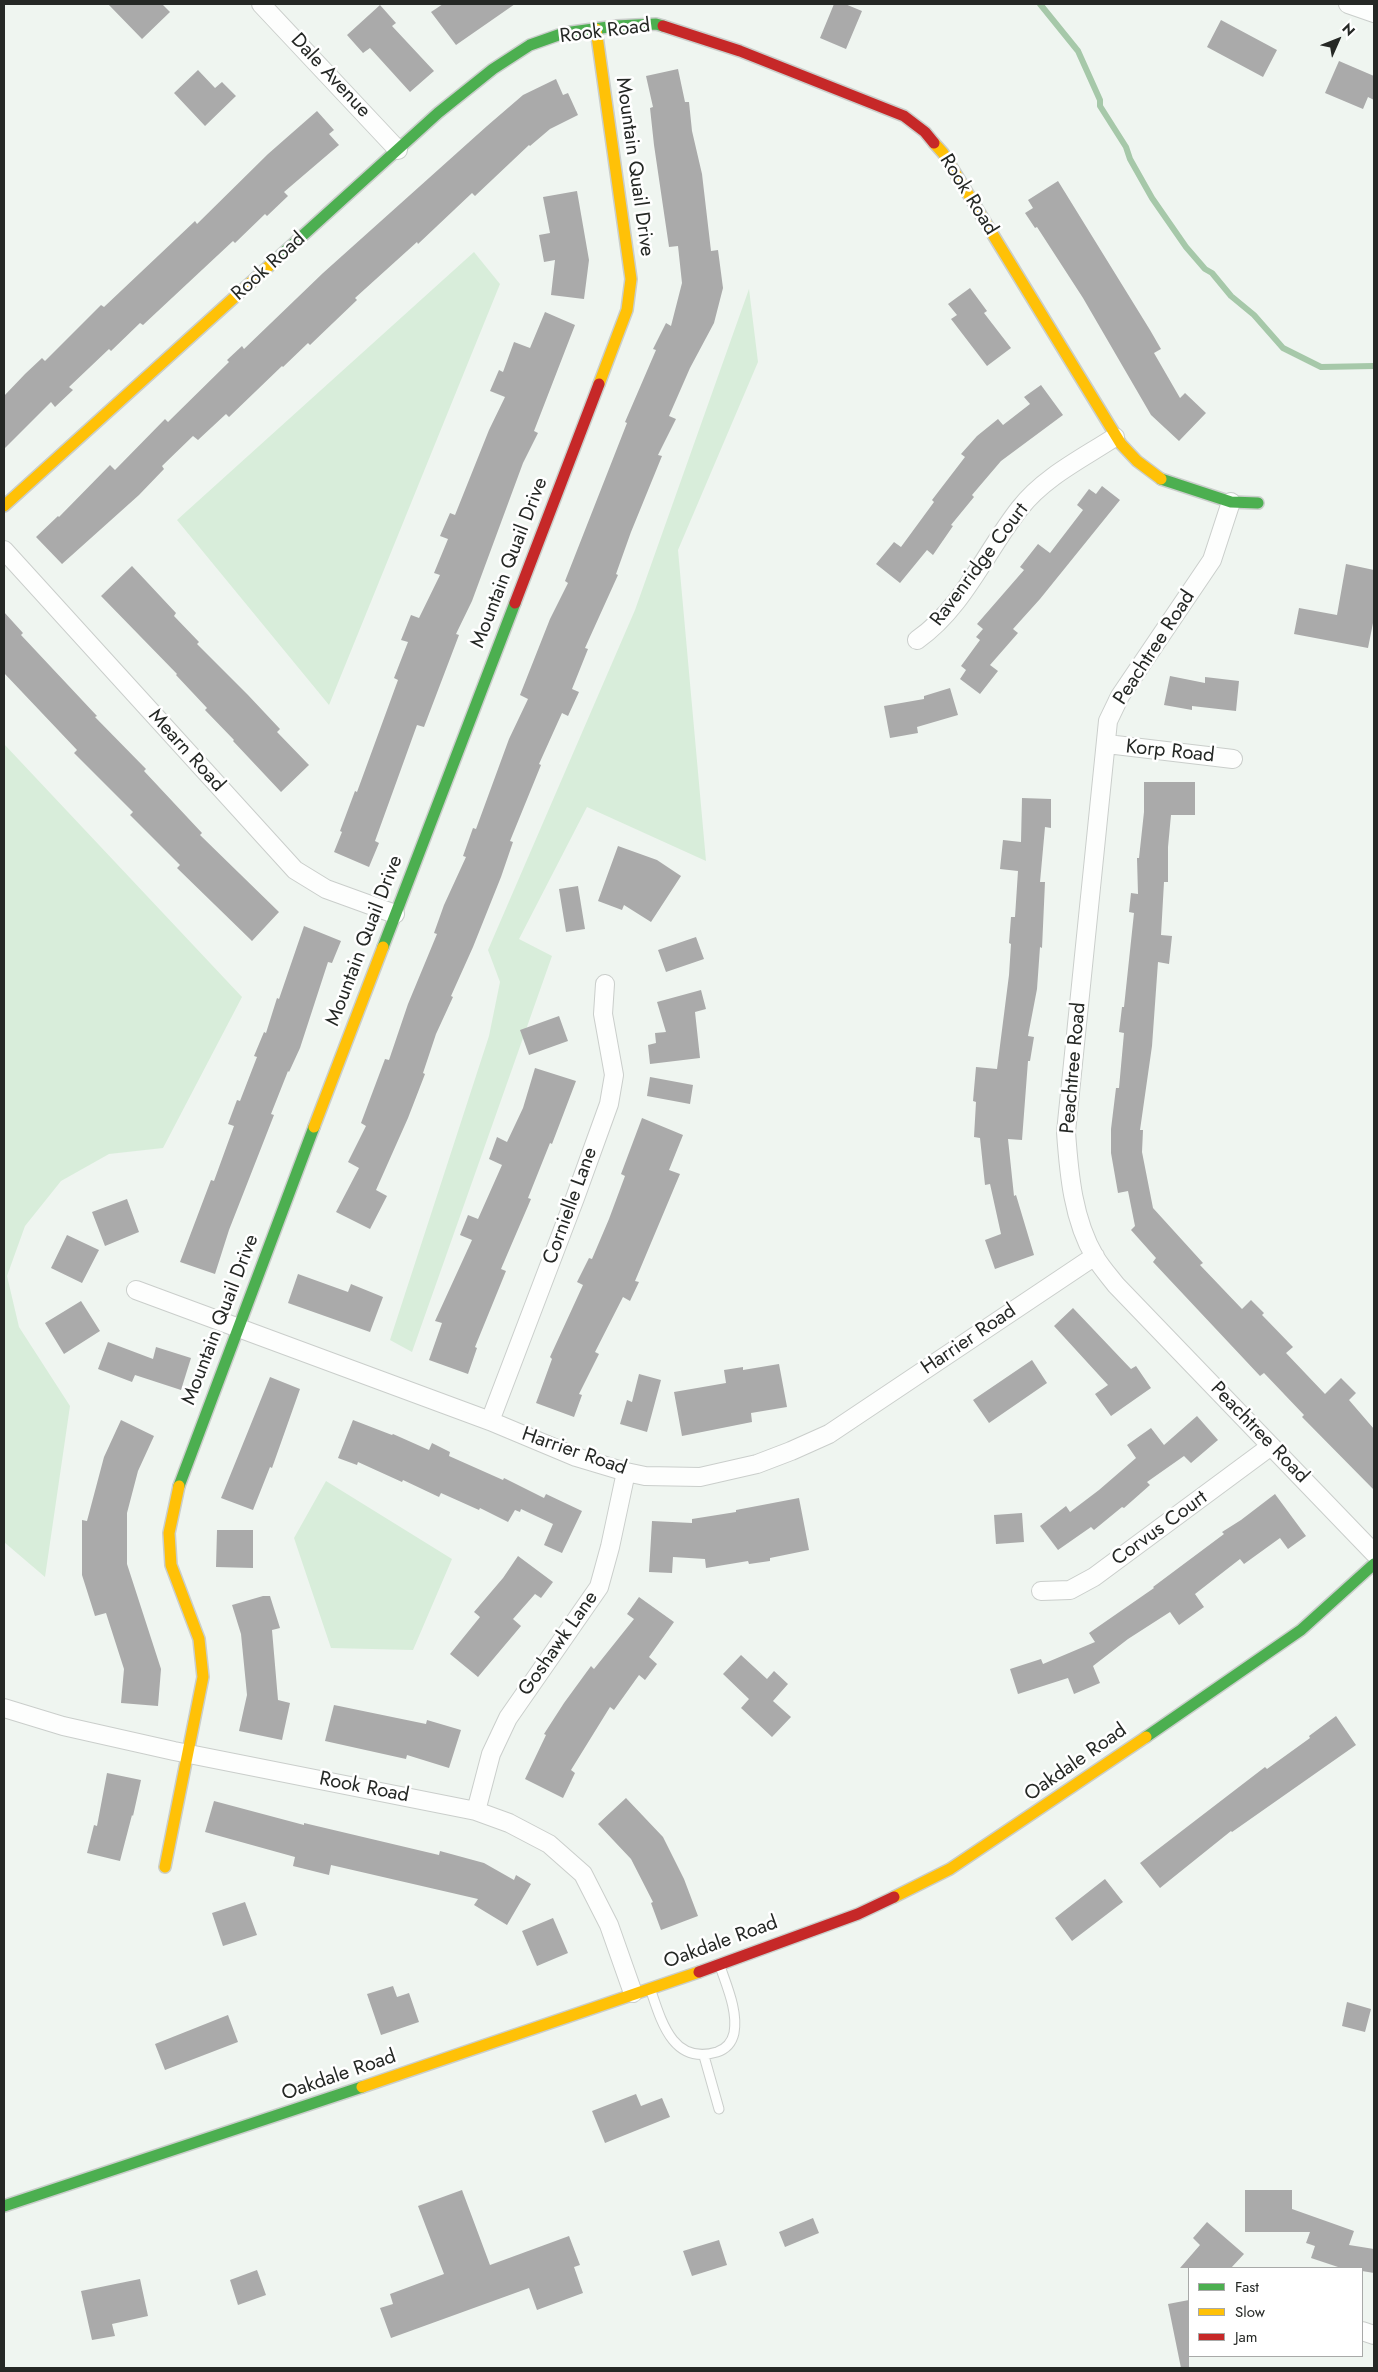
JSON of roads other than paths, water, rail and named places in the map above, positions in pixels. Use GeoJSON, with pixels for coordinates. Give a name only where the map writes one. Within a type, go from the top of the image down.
{"type":"FeatureCollection","features":[{"type":"Feature","properties":{"kind":"street","name":"Dale Avenue"},"geometry":{"type":"LineString","coordinates":[[261,4],[398,150]]}},
{"type":"Feature","properties":{"kind":"street"},"geometry":{"type":"LineString","coordinates":[[1348,4],[1374,13]]}},
{"type":"Feature","properties":{"kind":"street","name":"Rook Road"},"geometry":{"type":"LineString","coordinates":[[4,506],[438,113],[493,69],[530,45],[564,34],[596,29],[656,24],[696,36],[860,97],[904,116],[925,132],[943,153],[1115,437],[1138,461],[1165,482],[1231,502],[1258,503]]}},
{"type":"Feature","properties":{"kind":"street","name":"Mountain Quail Drive"},"geometry":{"type":"LineString","coordinates":[[165,1867],[203,1677],[199,1639],[171,1565],[169,1533],[177,1492],[237,1328],[627,310],[630,279],[596,29]]}},
{"type":"Feature","properties":{"kind":"street","name":"Ravenridge Court"},"geometry":{"type":"LineString","coordinates":[[917,640],[933,630],[949,612],[1021,506],[1052,478],[1115,437]]}},
{"type":"Feature","properties":{"kind":"street","name":"Peachtree Road"},"geometry":{"type":"LineString","coordinates":[[1231,502],[1212,560],[1120,696],[1108,721],[1066,1132],[1070,1176],[1079,1218],[1095,1256],[1116,1285],[1374,1553]]}},
{"type":"Feature","properties":{"kind":"street","name":"Mearn Road"},"geometry":{"type":"LineString","coordinates":[[4,550],[294,870],[326,889],[395,914]]}},
{"type":"Feature","properties":{"kind":"street","name":"Korp Road"},"geometry":{"type":"LineString","coordinates":[[1107,744],[1233,758]]}},
{"type":"Feature","properties":{"kind":"street","name":"Cornielle Lane"},"geometry":{"type":"LineString","coordinates":[[490,1421],[608,1104],[614,1075],[611,1048],[603,1014],[605,984]]}},
{"type":"Feature","properties":{"kind":"street","name":"Harrier Road"},"geometry":{"type":"LineString","coordinates":[[136,1290],[490,1421],[576,1457],[645,1476],[700,1477],[757,1464],[828,1434],[1095,1256]]}},
{"type":"Feature","properties":{"kind":"street","name":"Corvus Court"},"geometry":{"type":"LineString","coordinates":[[1041,1591],[1070,1590],[1094,1577],[1271,1446]]}},
{"type":"Feature","properties":{"kind":"street","name":"Goshawk Lane"},"geometry":{"type":"LineString","coordinates":[[476,1811],[491,1754],[508,1718],[599,1587],[610,1547],[626,1472]]}},
{"type":"Feature","properties":{"kind":"street","name":"Oakdale Road"},"geometry":{"type":"LineString","coordinates":[[4,2206],[302,2108],[720,1965],[858,1914],[950,1869],[1031,1816],[1301,1630],[1374,1564]]}},
{"type":"Feature","properties":{"kind":"street","name":"Rook Road"},"geometry":{"type":"LineString","coordinates":[[4,1708],[63,1726],[476,1811],[509,1823],[549,1844],[583,1874],[641,1991]]}},
{"type":"Feature","properties":{"kind":"lane"},"geometry":{"type":"LineString","coordinates":[[641,1991],[673,2040],[688,2052],[704,2056],[722,2050],[732,2041],[734,2032],[734,2014],[720,1965]]}},
{"type":"Feature","properties":{"kind":"lane"},"geometry":{"type":"LineString","coordinates":[[704,2056],[718,2109]]}},
{"type":"Feature","properties":{"kind":"waterway"},"geometry":{"type":"LineString","coordinates":[[1040,4],[1078,51],[1100,100],[1100,106],[1126,147],[1130,159],[1152,198],[1186,247],[1205,269],[1212,273],[1231,296],[1254,315],[1283,348],[1321,367],[1374,366]]}}]}
